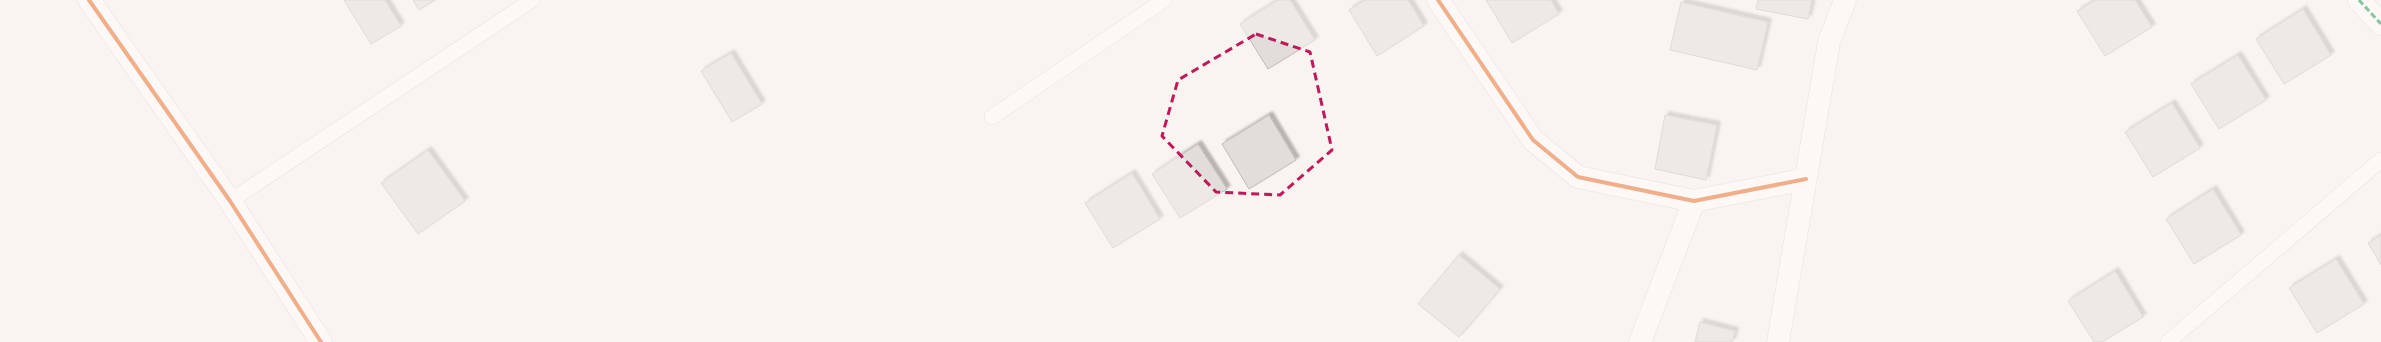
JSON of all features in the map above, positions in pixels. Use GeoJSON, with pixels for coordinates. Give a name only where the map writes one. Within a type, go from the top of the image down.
{"type":"FeatureCollection","features":[{"type":"Feature","properties":{"kind":"street"},"geometry":{"type":"LineString","coordinates":[[89,0],[230,201],[321,342]]}},
{"type":"Feature","properties":{"kind":"street"},"geometry":{"type":"LineString","coordinates":[[1438,0],[1533,140],[1578,177],[1694,201],[1806,179]]}},
{"type":"Feature","properties":{"kind":"street"},"geometry":{"type":"LineString","coordinates":[[1778,342],[1829,42],[1845,0]]}},
{"type":"Feature","properties":{"kind":"street"},"geometry":{"type":"LineString","coordinates":[[2359,0],[2381,24]]}},
{"type":"Feature","properties":{"kind":"street"},"geometry":{"type":"LineString","coordinates":[[1640,342],[1694,201]]}},
{"type":"Feature","properties":{"kind":"lane"},"geometry":{"type":"LineString","coordinates":[[230,201],[532,0]]}},
{"type":"Feature","properties":{"kind":"lane"},"geometry":{"type":"LineString","coordinates":[[992,117],[1164,0]]}},
{"type":"Feature","properties":{"kind":"lane"},"geometry":{"type":"LineString","coordinates":[[2168,342],[2381,160]]}},
{"type":"Feature","properties":{"kind":"highlighted area"},"geometry":{"type":"Polygon","coordinates":[[[1256,34],[1310,52],[1332,150],[1280,195],[1216,192],[1162,136],[1178,80],[1256,34]]]}},
{"type":"Feature","properties":{"kind":"building"},"geometry":{"type":"Polygon","coordinates":[[[344,0],[385,0],[401,26],[371,44],[344,0]]]}},
{"type":"Feature","properties":{"kind":"building"},"geometry":{"type":"Polygon","coordinates":[[[413,0],[435,0],[419,10],[413,0]]]}},
{"type":"Feature","properties":{"kind":"building"},"geometry":{"type":"Polygon","coordinates":[[[1278,0],[1290,0],[1315,40],[1268,69],[1240,24],[1278,0]]]}},
{"type":"Feature","properties":{"kind":"building"},"geometry":{"type":"Polygon","coordinates":[[[1365,0],[1408,0],[1424,26],[1377,56],[1349,10],[1365,0]]]}},
{"type":"Feature","properties":{"kind":"building"},"geometry":{"type":"Polygon","coordinates":[[[1486,0],[1551,0],[1559,14],[1512,43],[1486,0]]]}},
{"type":"Feature","properties":{"kind":"building"},"geometry":{"type":"Polygon","coordinates":[[[1758,0],[1812,0],[1808,19],[1756,9],[1758,0]]]}},
{"type":"Feature","properties":{"kind":"building"},"geometry":{"type":"Polygon","coordinates":[[[2096,0],[2135,0],[2152,27],[2105,56],[2077,11],[2096,0]]]}},
{"type":"Feature","properties":{"kind":"building"},"geometry":{"type":"Polygon","coordinates":[[[1681,2],[1768,22],[1757,70],[1670,50],[1681,2]]]}},
{"type":"Feature","properties":{"kind":"building"},"geometry":{"type":"Polygon","coordinates":[[[2303,9],[2331,55],[2284,84],[2256,39],[2303,9]]]}},
{"type":"Feature","properties":{"kind":"building"},"geometry":{"type":"Polygon","coordinates":[[[731,53],[762,104],[732,122],[701,71],[731,53]]]}},
{"type":"Feature","properties":{"kind":"building"},"geometry":{"type":"Polygon","coordinates":[[[2238,55],[2266,100],[2219,129],[2191,84],[2238,55]]]}},
{"type":"Feature","properties":{"kind":"building"},"geometry":{"type":"Polygon","coordinates":[[[2172,103],[2200,148],[2153,177],[2125,132],[2172,103]]]}},
{"type":"Feature","properties":{"kind":"building"},"geometry":{"type":"Polygon","coordinates":[[[1269,115],[1296,160],[1249,189],[1222,144],[1269,115]]]}},
{"type":"Feature","properties":{"kind":"building"},"geometry":{"type":"Polygon","coordinates":[[[1665,115],[1717,125],[1706,180],[1655,169],[1665,115]]]}},
{"type":"Feature","properties":{"kind":"building"},"geometry":{"type":"Polygon","coordinates":[[[1198,144],[1227,189],[1180,218],[1152,174],[1198,144]]]}},
{"type":"Feature","properties":{"kind":"building"},"geometry":{"type":"Polygon","coordinates":[[[428,150],[465,201],[418,234],[381,183],[428,150]]]}},
{"type":"Feature","properties":{"kind":"building"},"geometry":{"type":"Polygon","coordinates":[[[1132,173],[1160,219],[1113,248],[1085,203],[1132,173]]]}},
{"type":"Feature","properties":{"kind":"building"},"geometry":{"type":"Polygon","coordinates":[[[2213,189],[2241,235],[2194,264],[2166,219],[2213,189]]]}},
{"type":"Feature","properties":{"kind":"building"},"geometry":{"type":"Polygon","coordinates":[[[2381,235],[2381,265],[2368,243],[2381,235]]]}},
{"type":"Feature","properties":{"kind":"building"},"geometry":{"type":"Polygon","coordinates":[[[1459,255],[1500,289],[1459,337],[1418,304],[1459,255]]]}},
{"type":"Feature","properties":{"kind":"building"},"geometry":{"type":"Polygon","coordinates":[[[2336,259],[2364,304],[2317,333],[2289,288],[2336,259]]]}},
{"type":"Feature","properties":{"kind":"building"},"geometry":{"type":"Polygon","coordinates":[[[2115,271],[2143,317],[2102,342],[2094,342],[2068,301],[2115,271]]]}},
{"type":"Feature","properties":{"kind":"building"},"geometry":{"type":"Polygon","coordinates":[[[1700,322],[1735,331],[1732,342],[1695,342],[1700,322]]]}},
{"type":"Feature","properties":{"kind":"marked path"},"geometry":{"type":"LineString","coordinates":[[2359,0],[2381,24]]}},
{"type":"Feature","properties":{"kind":"cycle path"},"geometry":{"type":"LineString","coordinates":[[89,0],[230,201],[321,342]]}},
{"type":"Feature","properties":{"kind":"cycle path"},"geometry":{"type":"LineString","coordinates":[[1438,0],[1533,140],[1578,177],[1694,201],[1806,179]]}}]}
